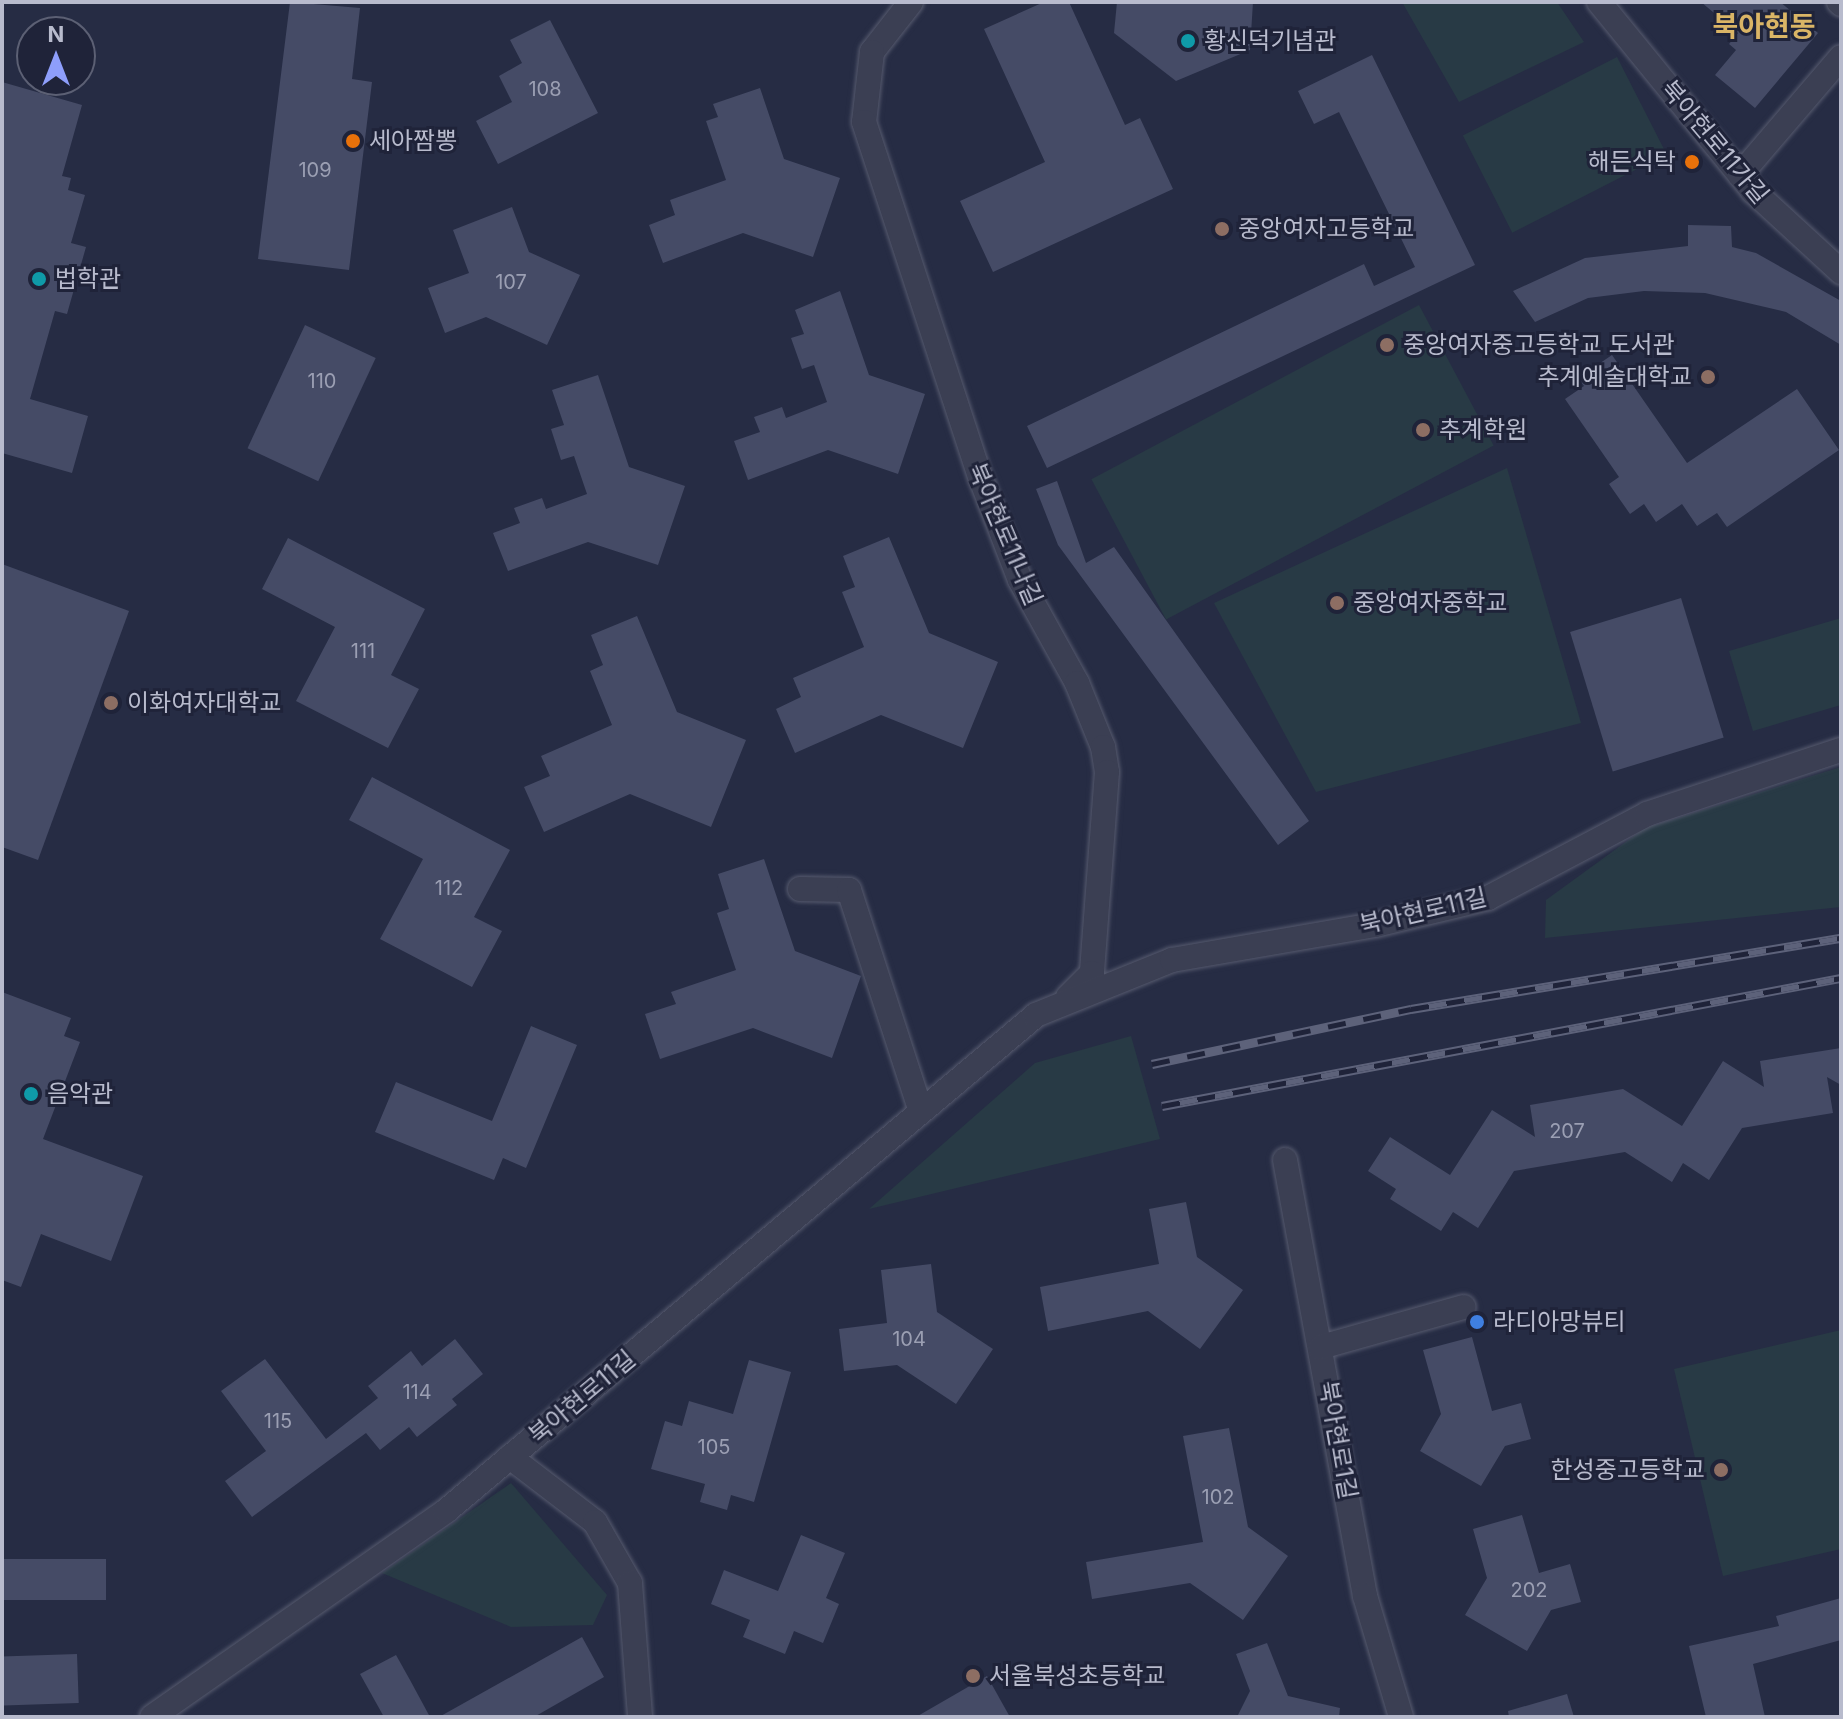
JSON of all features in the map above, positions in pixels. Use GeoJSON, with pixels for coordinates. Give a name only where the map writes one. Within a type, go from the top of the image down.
{"type":"FeatureCollection","features":[{"type":"Feature","properties":{"kind":"street","name":"북아현로11나길"},"geometry":{"type":"LineString","coordinates":[[911,2],[872,52],[864,122],[950,393],[1020,580],[1077,683],[1103,747],[1107,772],[1092,973],[1061,1005]]}},
{"type":"Feature","properties":{"kind":"street","name":"북아현로11가길"},"geometry":{"type":"LineString","coordinates":[[1599,2],[1740,175],[1841,272]]}},
{"type":"Feature","properties":{"kind":"street"},"geometry":{"type":"LineString","coordinates":[[1740,175],[1841,57]]}},
{"type":"Feature","properties":{"kind":"street","name":"북아현로11길"},"geometry":{"type":"LineString","coordinates":[[152,1717],[446,1511],[946,1087],[1036,1015],[1172,960],[1375,925],[1488,898],[1647,814],[1841,750]]}},
{"type":"Feature","properties":{"kind":"street"},"geometry":{"type":"LineString","coordinates":[[800,889],[849,890],[920,1109]]}},
{"type":"Feature","properties":{"kind":"street","name":"북아현로1길"},"geometry":{"type":"LineString","coordinates":[[1285,1160],[1365,1596],[1401,1717]]}},
{"type":"Feature","properties":{"kind":"street"},"geometry":{"type":"LineString","coordinates":[[1321,1347],[1463,1307]]}},
{"type":"Feature","properties":{"kind":"street"},"geometry":{"type":"LineString","coordinates":[[510,1457],[595,1522],[630,1583],[640,1717]]}},
{"type":"Feature","properties":{"kind":"shaded area"},"geometry":{"type":"Polygon","coordinates":[[[1402,2],[1557,2],[1584,42],[1459,102],[1402,2]]]}},
{"type":"Feature","properties":{"kind":"shaded area"},"geometry":{"type":"Polygon","coordinates":[[[1617,57],[1666,154],[1512,233],[1463,136],[1617,57]]]}},
{"type":"Feature","properties":{"kind":"shaded area"},"geometry":{"type":"Polygon","coordinates":[[[1419,305],[1494,445],[1166,620],[1091,479],[1419,305]]]}},
{"type":"Feature","properties":{"kind":"shaded area"},"geometry":{"type":"Polygon","coordinates":[[[1507,468],[1581,723],[1316,792],[1214,603],[1507,468]]]}},
{"type":"Feature","properties":{"kind":"shaded area"},"geometry":{"type":"Polygon","coordinates":[[[1841,618],[1841,705],[1753,731],[1729,651],[1841,618]]]}},
{"type":"Feature","properties":{"kind":"shaded area"},"geometry":{"type":"Polygon","coordinates":[[[1841,767],[1841,907],[1545,938],[1546,900],[1645,828],[1841,767]]]}},
{"type":"Feature","properties":{"kind":"shaded area"},"geometry":{"type":"Polygon","coordinates":[[[1131,1036],[1160,1139],[869,1209],[1035,1063],[1131,1036]]]}},
{"type":"Feature","properties":{"kind":"shaded area"},"geometry":{"type":"Polygon","coordinates":[[[1841,1330],[1841,1549],[1723,1576],[1674,1369],[1841,1330]]]}},
{"type":"Feature","properties":{"kind":"shaded area"},"geometry":{"type":"Polygon","coordinates":[[[511,1483],[607,1595],[593,1625],[511,1627],[382,1573],[511,1483]]]}},
{"type":"Feature","properties":{"kind":"building"},"geometry":{"type":"Polygon","coordinates":[[[290,2],[360,8],[352,79],[372,82],[349,270],[258,259],[290,2]]]}},
{"type":"Feature","properties":{"kind":"building"},"geometry":{"type":"Polygon","coordinates":[[[1044,2],[1069,2],[1125,125],[1140,118],[1173,189],[993,272],[960,201],[1045,162],[984,29],[1044,2]]]}},
{"type":"Feature","properties":{"kind":"building","name":"황신덕기념관"},"geometry":{"type":"Polygon","coordinates":[[[1117,2],[1253,2],[1250,50],[1176,81],[1114,33],[1117,2]]]}},
{"type":"Feature","properties":{"kind":"building"},"geometry":{"type":"Polygon","coordinates":[[[1701,2],[1780,2],[1818,33],[1755,108],[1715,75],[1736,50],[1729,44],[1738,33],[1701,2]]]}},
{"type":"Feature","properties":{"kind":"building"},"geometry":{"type":"Polygon","coordinates":[[[550,20],[598,113],[498,164],[476,121],[512,102],[499,76],[522,63],[510,40],[550,20]]]}},
{"type":"Feature","properties":{"kind":"building"},"geometry":{"type":"Polygon","coordinates":[[[1372,55],[1475,265],[1047,468],[1027,426],[1364,264],[1374,286],[1415,267],[1339,112],[1314,124],[1298,91],[1372,55]]]}},
{"type":"Feature","properties":{"kind":"building","name":"법학관"},"geometry":{"type":"Polygon","coordinates":[[[2,82],[16,86],[16,96],[51,96],[82,105],[62,176],[71,178],[68,190],[85,195],[71,243],[86,247],[67,314],[55,311],[30,399],[88,416],[72,473],[2,453],[2,82]]]}},
{"type":"Feature","properties":{"kind":"building"},"geometry":{"type":"Polygon","coordinates":[[[760,88],[784,159],[840,178],[813,257],[743,233],[663,263],[649,225],[675,215],[670,200],[726,180],[706,121],[718,117],[713,104],[760,88]]]}},
{"type":"Feature","properties":{"kind":"building"},"geometry":{"type":"Polygon","coordinates":[[[512,207],[529,252],[580,275],[547,345],[486,317],[445,333],[428,288],[469,273],[453,230],[512,207]]]}},
{"type":"Feature","properties":{"kind":"building"},"geometry":{"type":"Polygon","coordinates":[[[1688,225],[1731,226],[1732,247],[1756,253],[1841,301],[1841,345],[1786,312],[1705,293],[1644,291],[1588,298],[1535,322],[1513,291],[1585,258],[1688,246],[1688,225]]]}},
{"type":"Feature","properties":{"kind":"building"},"geometry":{"type":"Polygon","coordinates":[[[840,291],[869,375],[925,394],[898,474],[828,450],[748,480],[734,441],[760,432],[754,417],[782,407],[786,418],[827,402],[814,365],[802,369],[791,338],[804,334],[795,310],[840,291]]]}},
{"type":"Feature","properties":{"kind":"building"},"geometry":{"type":"Polygon","coordinates":[[[305,325],[376,358],[318,481],[248,448],[305,325]]]}},
{"type":"Feature","properties":{"kind":"building"},"geometry":{"type":"Polygon","coordinates":[[[1612,355],[1687,463],[1797,389],[1839,450],[1727,527],[1717,513],[1697,526],[1682,504],[1656,522],[1644,504],[1630,514],[1609,484],[1619,477],[1565,399],[1584,386],[1578,378],[1612,355]]]}},
{"type":"Feature","properties":{"kind":"building"},"geometry":{"type":"Polygon","coordinates":[[[598,375],[629,467],[685,486],[658,565],[588,542],[508,571],[493,533],[520,523],[514,508],[542,498],[546,509],[587,494],[574,456],[561,460],[551,429],[564,425],[552,390],[598,375]]]}},
{"type":"Feature","properties":{"kind":"building"},"geometry":{"type":"Polygon","coordinates":[[[1057,481],[1086,563],[1114,547],[1309,821],[1278,845],[1058,545],[1036,489],[1057,481]]]}},
{"type":"Feature","properties":{"kind":"building"},"geometry":{"type":"Polygon","coordinates":[[[889,537],[929,633],[998,662],[963,748],[881,715],[795,753],[776,709],[801,697],[793,678],[864,647],[842,592],[855,587],[843,556],[889,537]]]}},
{"type":"Feature","properties":{"kind":"building"},"geometry":{"type":"Polygon","coordinates":[[[288,538],[425,609],[391,675],[419,689],[388,748],[296,701],[335,627],[262,589],[288,538]]]}},
{"type":"Feature","properties":{"kind":"building"},"geometry":{"type":"Polygon","coordinates":[[[2,564],[129,611],[38,860],[2,847],[2,564]]]}},
{"type":"Feature","properties":{"kind":"building"},"geometry":{"type":"Polygon","coordinates":[[[1681,598],[1724,738],[1613,772],[1570,632],[1681,598]]]}},
{"type":"Feature","properties":{"kind":"building"},"geometry":{"type":"Polygon","coordinates":[[[637,616],[677,712],[746,740],[711,827],[630,794],[544,832],[524,787],[550,776],[541,756],[612,725],[590,671],[603,665],[591,635],[637,616]]]}},
{"type":"Feature","properties":{"kind":"building"},"geometry":{"type":"Polygon","coordinates":[[[372,777],[510,850],[474,917],[502,931],[472,987],[380,939],[423,859],[349,820],[372,777]]]}},
{"type":"Feature","properties":{"kind":"building"},"geometry":{"type":"Polygon","coordinates":[[[764,859],[795,951],[861,976],[832,1058],[753,1028],[660,1059],[645,1014],[676,1004],[671,992],[736,970],[717,913],[729,909],[718,874],[764,859]]]}},
{"type":"Feature","properties":{"kind":"building","name":"음악관"},"geometry":{"type":"Polygon","coordinates":[[[2,992],[71,1018],[64,1036],[80,1042],[43,1139],[143,1176],[111,1261],[41,1234],[21,1287],[2,1280],[2,992]]]}},
{"type":"Feature","properties":{"kind":"building"},"geometry":{"type":"Polygon","coordinates":[[[531,1026],[577,1045],[526,1168],[503,1158],[494,1180],[375,1132],[396,1082],[492,1121],[531,1026]]]}},
{"type":"Feature","properties":{"kind":"building"},"geometry":{"type":"Polygon","coordinates":[[[1841,1048],[1841,1085],[1827,1077],[1833,1113],[1742,1128],[1709,1180],[1683,1163],[1672,1182],[1625,1152],[1514,1171],[1478,1228],[1453,1212],[1441,1231],[1390,1199],[1396,1189],[1368,1171],[1390,1137],[1450,1175],[1492,1110],[1535,1137],[1530,1105],[1623,1089],[1682,1126],[1723,1061],[1764,1087],[1760,1061],[1841,1048]]]}},
{"type":"Feature","properties":{"kind":"building"},"geometry":{"type":"Polygon","coordinates":[[[1186,1202],[1197,1257],[1243,1290],[1200,1349],[1148,1311],[1048,1331],[1040,1287],[1159,1264],[1149,1209],[1186,1202]]]}},
{"type":"Feature","properties":{"kind":"building"},"geometry":{"type":"Polygon","coordinates":[[[931,1264],[937,1312],[993,1349],[956,1404],[897,1365],[844,1371],[839,1329],[887,1323],[881,1270],[931,1264]]]}},
{"type":"Feature","properties":{"kind":"building"},"geometry":{"type":"Polygon","coordinates":[[[1472,1337],[1492,1411],[1521,1403],[1531,1439],[1505,1446],[1481,1486],[1420,1451],[1441,1414],[1423,1350],[1472,1337]]]}},
{"type":"Feature","properties":{"kind":"building"},"geometry":{"type":"Polygon","coordinates":[[[455,1339],[483,1374],[452,1399],[457,1405],[417,1437],[409,1427],[380,1450],[366,1433],[252,1517],[225,1481],[266,1451],[221,1391],[265,1359],[326,1439],[378,1398],[368,1386],[411,1351],[422,1366],[455,1339]]]}},
{"type":"Feature","properties":{"kind":"building"},"geometry":{"type":"Polygon","coordinates":[[[749,1360],[791,1372],[754,1502],[731,1495],[727,1510],[700,1502],[705,1484],[651,1469],[665,1421],[682,1426],[689,1401],[733,1414],[749,1360]]]}},
{"type":"Feature","properties":{"kind":"building"},"geometry":{"type":"Polygon","coordinates":[[[1229,1428],[1248,1527],[1288,1556],[1243,1620],[1190,1583],[1092,1599],[1086,1562],[1203,1542],[1183,1436],[1229,1428]]]}},
{"type":"Feature","properties":{"kind":"building"},"geometry":{"type":"Polygon","coordinates":[[[1522,1515],[1539,1573],[1570,1564],[1581,1602],[1551,1610],[1527,1651],[1465,1615],[1487,1578],[1473,1529],[1522,1515]]]}},
{"type":"Feature","properties":{"kind":"building"},"geometry":{"type":"Polygon","coordinates":[[[801,1535],[845,1553],[826,1598],[839,1604],[823,1643],[794,1631],[785,1654],[743,1637],[750,1620],[711,1604],[724,1570],[778,1591],[801,1535]]]}},
{"type":"Feature","properties":{"kind":"building"},"geometry":{"type":"Polygon","coordinates":[[[2,1559],[106,1559],[106,1600],[2,1600],[2,1559]]]}},
{"type":"Feature","properties":{"kind":"building"},"geometry":{"type":"Polygon","coordinates":[[[1841,1598],[1841,1640],[1753,1664],[1765,1717],[1706,1717],[1689,1646],[1779,1626],[1776,1616],[1841,1598]]]}},
{"type":"Feature","properties":{"kind":"building"},"geometry":{"type":"Polygon","coordinates":[[[582,1637],[604,1677],[534,1717],[439,1717],[582,1637]]]}},
{"type":"Feature","properties":{"kind":"building"},"geometry":{"type":"Polygon","coordinates":[[[1267,1643],[1288,1696],[1340,1708],[1339,1717],[1237,1717],[1250,1691],[1236,1654],[1267,1643]]]}},
{"type":"Feature","properties":{"kind":"building"},"geometry":{"type":"Polygon","coordinates":[[[77,1654],[79,1703],[4,1706],[2,1657],[77,1654]]]}},
{"type":"Feature","properties":{"kind":"building"},"geometry":{"type":"Polygon","coordinates":[[[396,1655],[430,1717],[384,1717],[360,1674],[396,1655]]]}},
{"type":"Feature","properties":{"kind":"building"},"geometry":{"type":"Polygon","coordinates":[[[987,1676],[1010,1717],[916,1717],[987,1676]]]}},
{"type":"Feature","properties":{"kind":"building"},"geometry":{"type":"Polygon","coordinates":[[[1567,1694],[1574,1717],[1509,1717],[1508,1711],[1567,1694]]]}},
{"type":"Feature","properties":{"kind":"railway"},"geometry":{"type":"LineString","coordinates":[[1152,1064],[1411,1009],[1841,938]]}},
{"type":"Feature","properties":{"kind":"railway"},"geometry":{"type":"LineString","coordinates":[[1162,1106],[1841,978]]}},
{"type":"Feature","properties":{"kind":"place","name":"황신덕기념관"},"geometry":{"type":"Point","coordinates":[1188,41]}},
{"type":"Feature","properties":{"kind":"place","name":"세아짬뽕"},"geometry":{"type":"Point","coordinates":[353,141]}},
{"type":"Feature","properties":{"kind":"place","name":"해든식탁"},"geometry":{"type":"Point","coordinates":[1692,162]}},
{"type":"Feature","properties":{"kind":"place","name":"중앙여자고등학교"},"geometry":{"type":"Point","coordinates":[1222,229]}},
{"type":"Feature","properties":{"kind":"place","name":"법학관"},"geometry":{"type":"Point","coordinates":[39,279]}},
{"type":"Feature","properties":{"kind":"place","name":"중앙여자중고등학교 도서관"},"geometry":{"type":"Point","coordinates":[1387,345]}},
{"type":"Feature","properties":{"kind":"place","name":"추계예술대학교"},"geometry":{"type":"Point","coordinates":[1708,377]}},
{"type":"Feature","properties":{"kind":"place","name":"추계학원"},"geometry":{"type":"Point","coordinates":[1423,430]}},
{"type":"Feature","properties":{"kind":"place","name":"중앙여자중학교"},"geometry":{"type":"Point","coordinates":[1337,603]}},
{"type":"Feature","properties":{"kind":"place","name":"이화여자대학교"},"geometry":{"type":"Point","coordinates":[111,703]}},
{"type":"Feature","properties":{"kind":"place","name":"음악관"},"geometry":{"type":"Point","coordinates":[31,1094]}},
{"type":"Feature","properties":{"kind":"place","name":"라디아망뷰티"},"geometry":{"type":"Point","coordinates":[1477,1322]}},
{"type":"Feature","properties":{"kind":"place","name":"한성중고등학교"},"geometry":{"type":"Point","coordinates":[1721,1470]}},
{"type":"Feature","properties":{"kind":"place","name":"서울북성초등학교"},"geometry":{"type":"Point","coordinates":[973,1676]}},
{"type":"Feature","properties":{"kind":"district","name":"북아현동"},"geometry":{"type":"Point","coordinates":[1764,26]}}]}
